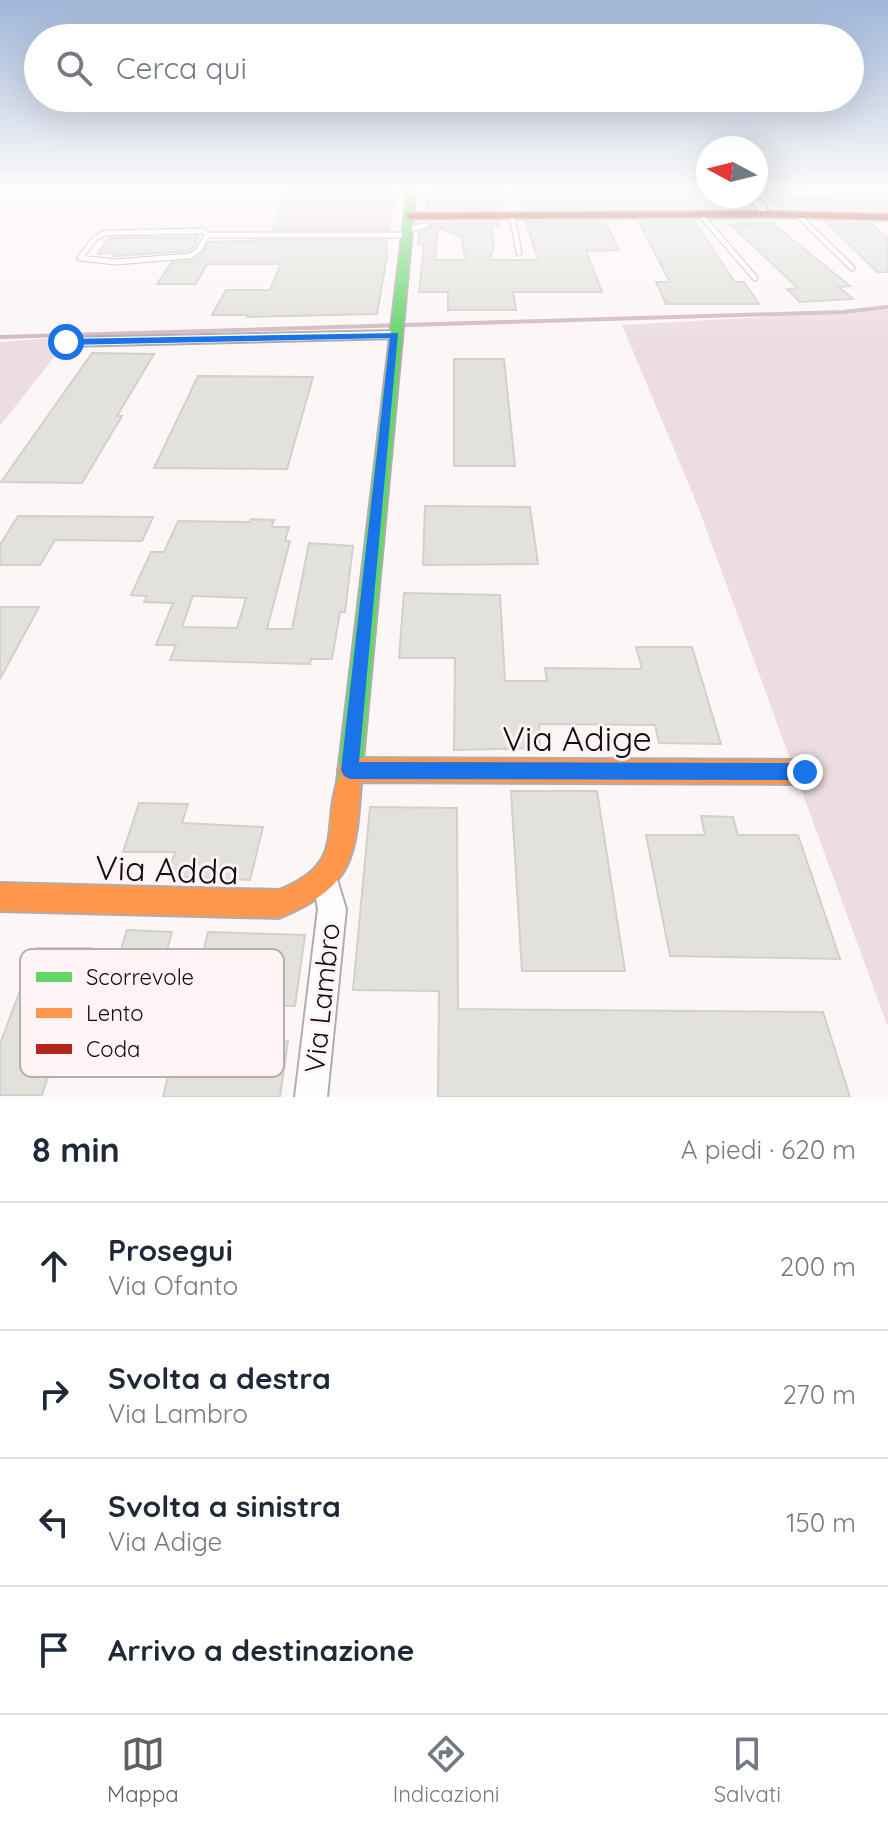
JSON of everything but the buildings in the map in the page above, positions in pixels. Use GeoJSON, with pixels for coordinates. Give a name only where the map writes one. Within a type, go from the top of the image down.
{"type":"FeatureCollection","features":[{"type":"Feature","properties":{"kind":"street","name":"Via Lambro"},"geometry":{"type":"LineString","coordinates":[[311,1097],[332,909],[326,882],[339,850],[350,770],[396,330],[418,237]]}},
{"type":"Feature","properties":{"kind":"street"},"geometry":{"type":"LineString","coordinates":[[66,342],[396,330]]}},
{"type":"Feature","properties":{"kind":"street","name":"Via Adige"},"geometry":{"type":"LineString","coordinates":[[350,770],[805,772]]}},
{"type":"Feature","properties":{"kind":"street","name":"Via Adda"},"geometry":{"type":"LineString","coordinates":[[0,897],[279,904],[306,896],[326,882]]}},
{"type":"Feature","properties":{"kind":"lane"},"geometry":{"type":"LineString","coordinates":[[97,237],[80,258],[116,262],[190,256],[199,250],[206,237]]}},
{"type":"Feature","properties":{"kind":"lane"},"geometry":{"type":"LineString","coordinates":[[516,237],[519,253]]}},
{"type":"Feature","properties":{"kind":"lane"},"geometry":{"type":"LineString","coordinates":[[720,237],[755,278]]}},
{"type":"Feature","properties":{"kind":"lane"},"geometry":{"type":"LineString","coordinates":[[821,237],[852,268]]}},
{"type":"Feature","properties":{"kind":"shaded area"},"geometry":{"type":"Polygon","coordinates":[[[888,310],[888,1027],[697,504],[622,325],[888,310]]]}},
{"type":"Feature","properties":{"kind":"shaded area"},"geometry":{"type":"Polygon","coordinates":[[[69,337],[66,342],[0,426],[0,342],[69,337]]]}},
{"type":"Feature","properties":{"kind":"waterway"},"geometry":{"type":"LineString","coordinates":[[0,337],[843,312],[888,307]]}},
{"type":"Feature","properties":{"kind":"traffic: fast"},"geometry":{"type":"LineString","coordinates":[[349,782],[407,237]]}},
{"type":"Feature","properties":{"kind":"traffic: slow"},"geometry":{"type":"LineString","coordinates":[[350,770],[805,772]]}},
{"type":"Feature","properties":{"kind":"traffic: slow"},"geometry":{"type":"LineString","coordinates":[[0,897],[279,904],[317,885],[329,872],[341,842],[349,782]]}},
{"type":"Feature","properties":{"kind":"route"},"geometry":{"type":"LineString","coordinates":[[66,342],[395,335],[350,770],[805,772]]}}]}
